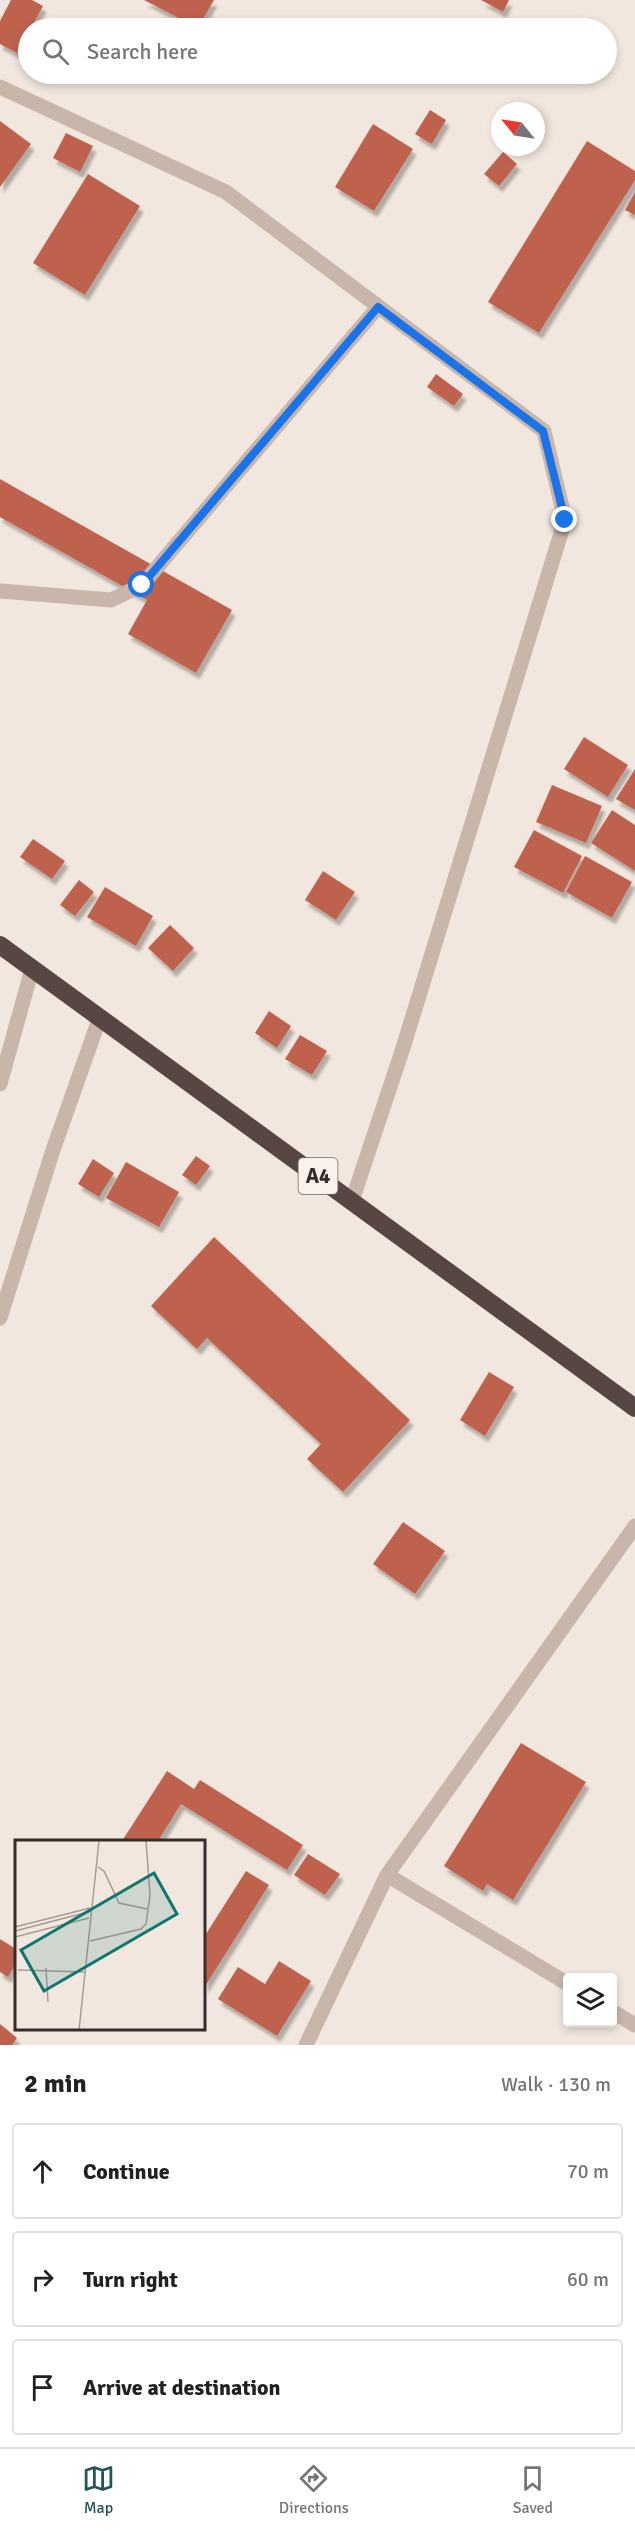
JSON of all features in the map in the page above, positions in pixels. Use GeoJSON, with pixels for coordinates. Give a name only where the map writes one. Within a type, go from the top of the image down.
{"type":"FeatureCollection","features":[{"type":"Feature","properties":{"kind":"highway","name":"A4"},"geometry":{"type":"LineString","coordinates":[[0,945],[635,1408]]}},
{"type":"Feature","properties":{"kind":"street"},"geometry":{"type":"LineString","coordinates":[[0,87],[226,192],[543,431],[565,520],[403,1048],[352,1201]]}},
{"type":"Feature","properties":{"kind":"street"},"geometry":{"type":"LineString","coordinates":[[0,591],[111,600],[142,585],[378,307]]}},
{"type":"Feature","properties":{"kind":"street"},"geometry":{"type":"LineString","coordinates":[[0,1084],[32,969]]}},
{"type":"Feature","properties":{"kind":"street"},"geometry":{"type":"LineString","coordinates":[[0,1318],[53,1150],[100,1017]]}},
{"type":"Feature","properties":{"kind":"street"},"geometry":{"type":"LineString","coordinates":[[306,2045],[387,1875],[635,1526]]}},
{"type":"Feature","properties":{"kind":"street"},"geometry":{"type":"LineString","coordinates":[[387,1875],[563,1982]]}},
{"type":"Feature","properties":{"kind":"street"},"geometry":{"type":"LineString","coordinates":[[617,2014],[635,2025]]}},
{"type":"Feature","properties":{"kind":"building"},"geometry":{"type":"Polygon","coordinates":[[[11,0],[32,0],[43,6],[36,18],[18,18],[17,53],[0,44],[0,21],[11,0]]]}},
{"type":"Feature","properties":{"kind":"building"},"geometry":{"type":"Polygon","coordinates":[[[144,0],[214,0],[204,18],[179,18],[144,0]]]}},
{"type":"Feature","properties":{"kind":"building"},"geometry":{"type":"Polygon","coordinates":[[[481,0],[509,0],[503,12],[481,0]]]}},
{"type":"Feature","properties":{"kind":"building"},"geometry":{"type":"Polygon","coordinates":[[[430,110],[446,120],[432,144],[415,134],[430,110]]]}},
{"type":"Feature","properties":{"kind":"building"},"geometry":{"type":"Polygon","coordinates":[[[0,121],[31,144],[0,187],[0,121]]]}},
{"type":"Feature","properties":{"kind":"building"},"geometry":{"type":"Polygon","coordinates":[[[373,124],[413,149],[374,211],[335,187],[373,124]]]}},
{"type":"Feature","properties":{"kind":"building"},"geometry":{"type":"Polygon","coordinates":[[[66,133],[93,146],[80,172],[53,158],[66,133]]]}},
{"type":"Feature","properties":{"kind":"building"},"geometry":{"type":"Polygon","coordinates":[[[587,141],[635,171],[635,180],[539,333],[488,302],[587,141]]]}},
{"type":"Feature","properties":{"kind":"building"},"geometry":{"type":"Polygon","coordinates":[[[500,156],[508,156],[517,164],[499,186],[484,174],[500,156]]]}},
{"type":"Feature","properties":{"kind":"building"},"geometry":{"type":"Polygon","coordinates":[[[88,174],[140,206],[85,295],[33,263],[88,174]]]}},
{"type":"Feature","properties":{"kind":"building"},"geometry":{"type":"Polygon","coordinates":[[[635,192],[635,215],[625,210],[635,192]]]}},
{"type":"Feature","properties":{"kind":"building"},"geometry":{"type":"Polygon","coordinates":[[[436,374],[463,394],[454,406],[427,387],[436,374]]]}},
{"type":"Feature","properties":{"kind":"building"},"geometry":{"type":"Polygon","coordinates":[[[0,479],[232,610],[196,673],[128,634],[147,600],[0,517],[0,479]]]}},
{"type":"Feature","properties":{"kind":"building"},"geometry":{"type":"Polygon","coordinates":[[[584,737],[628,765],[608,797],[564,769],[584,737]]]}},
{"type":"Feature","properties":{"kind":"building"},"geometry":{"type":"Polygon","coordinates":[[[635,769],[635,810],[616,799],[635,769]]]}},
{"type":"Feature","properties":{"kind":"building"},"geometry":{"type":"Polygon","coordinates":[[[552,785],[602,806],[586,843],[536,822],[552,785]]]}},
{"type":"Feature","properties":{"kind":"building"},"geometry":{"type":"Polygon","coordinates":[[[612,810],[635,825],[635,871],[591,843],[612,810]]]}},
{"type":"Feature","properties":{"kind":"building"},"geometry":{"type":"Polygon","coordinates":[[[534,830],[582,856],[563,893],[514,867],[534,830]]]}},
{"type":"Feature","properties":{"kind":"building"},"geometry":{"type":"Polygon","coordinates":[[[33,839],[65,861],[52,879],[20,857],[33,839]]]}},
{"type":"Feature","properties":{"kind":"building"},"geometry":{"type":"Polygon","coordinates":[[[585,856],[632,882],[612,918],[566,892],[585,856]]]}},
{"type":"Feature","properties":{"kind":"building"},"geometry":{"type":"Polygon","coordinates":[[[323,871],[355,892],[336,920],[305,900],[323,871]]]}},
{"type":"Feature","properties":{"kind":"building"},"geometry":{"type":"Polygon","coordinates":[[[79,880],[94,892],[75,916],[60,905],[79,880]]]}},
{"type":"Feature","properties":{"kind":"building"},"geometry":{"type":"Polygon","coordinates":[[[105,887],[153,916],[136,946],[87,917],[105,887]]]}},
{"type":"Feature","properties":{"kind":"building"},"geometry":{"type":"Polygon","coordinates":[[[170,925],[194,948],[173,971],[148,948],[170,925]]]}},
{"type":"Feature","properties":{"kind":"building"},"geometry":{"type":"Polygon","coordinates":[[[269,1011],[291,1026],[277,1048],[255,1033],[269,1011]]]}},
{"type":"Feature","properties":{"kind":"building"},"geometry":{"type":"Polygon","coordinates":[[[300,1035],[327,1051],[312,1075],[285,1059],[300,1035]]]}},
{"type":"Feature","properties":{"kind":"building"},"geometry":{"type":"Polygon","coordinates":[[[196,1156],[210,1166],[196,1185],[182,1175],[196,1156]]]}},
{"type":"Feature","properties":{"kind":"building"},"geometry":{"type":"Polygon","coordinates":[[[93,1159],[114,1173],[99,1197],[78,1184],[93,1159]]]}},
{"type":"Feature","properties":{"kind":"building"},"geometry":{"type":"Polygon","coordinates":[[[126,1162],[179,1192],[159,1227],[106,1198],[126,1162]]]}},
{"type":"Feature","properties":{"kind":"building"},"geometry":{"type":"Polygon","coordinates":[[[214,1237],[410,1420],[343,1492],[307,1459],[321,1444],[207,1338],[197,1349],[151,1306],[214,1237]]]}},
{"type":"Feature","properties":{"kind":"building"},"geometry":{"type":"Polygon","coordinates":[[[489,1372],[514,1387],[485,1436],[460,1420],[489,1372]]]}},
{"type":"Feature","properties":{"kind":"building"},"geometry":{"type":"Polygon","coordinates":[[[403,1522],[445,1551],[415,1594],[373,1564],[403,1522]]]}},
{"type":"Feature","properties":{"kind":"building"},"geometry":{"type":"Polygon","coordinates":[[[521,1743],[586,1782],[513,1900],[487,1884],[483,1891],[444,1866],[521,1743]]]}},
{"type":"Feature","properties":{"kind":"building"},"geometry":{"type":"Polygon","coordinates":[[[167,1771],[194,1789],[200,1780],[303,1845],[287,1870],[181,1804],[159,1840],[123,1840],[167,1771]]]}},
{"type":"Feature","properties":{"kind":"building"},"geometry":{"type":"Polygon","coordinates":[[[308,1854],[340,1874],[325,1895],[294,1875],[308,1854]]]}},
{"type":"Feature","properties":{"kind":"building"},"geometry":{"type":"Polygon","coordinates":[[[246,1871],[269,1885],[206,1985],[206,1934],[246,1871]]]}},
{"type":"Feature","properties":{"kind":"building"},"geometry":{"type":"Polygon","coordinates":[[[0,1939],[15,1948],[15,1965],[8,1977],[0,1972],[0,1939]]]}},
{"type":"Feature","properties":{"kind":"building"},"geometry":{"type":"Polygon","coordinates":[[[279,1961],[311,1981],[277,2036],[218,1999],[238,1967],[265,1984],[279,1961]]]}},
{"type":"Feature","properties":{"kind":"building"},"geometry":{"type":"Polygon","coordinates":[[[0,2024],[17,2038],[12,2045],[0,2045],[0,2024]]]}},
{"type":"Feature","properties":{"kind":"route"},"geometry":{"type":"LineString","coordinates":[[142,585],[378,307],[543,431],[565,520]]}}]}
